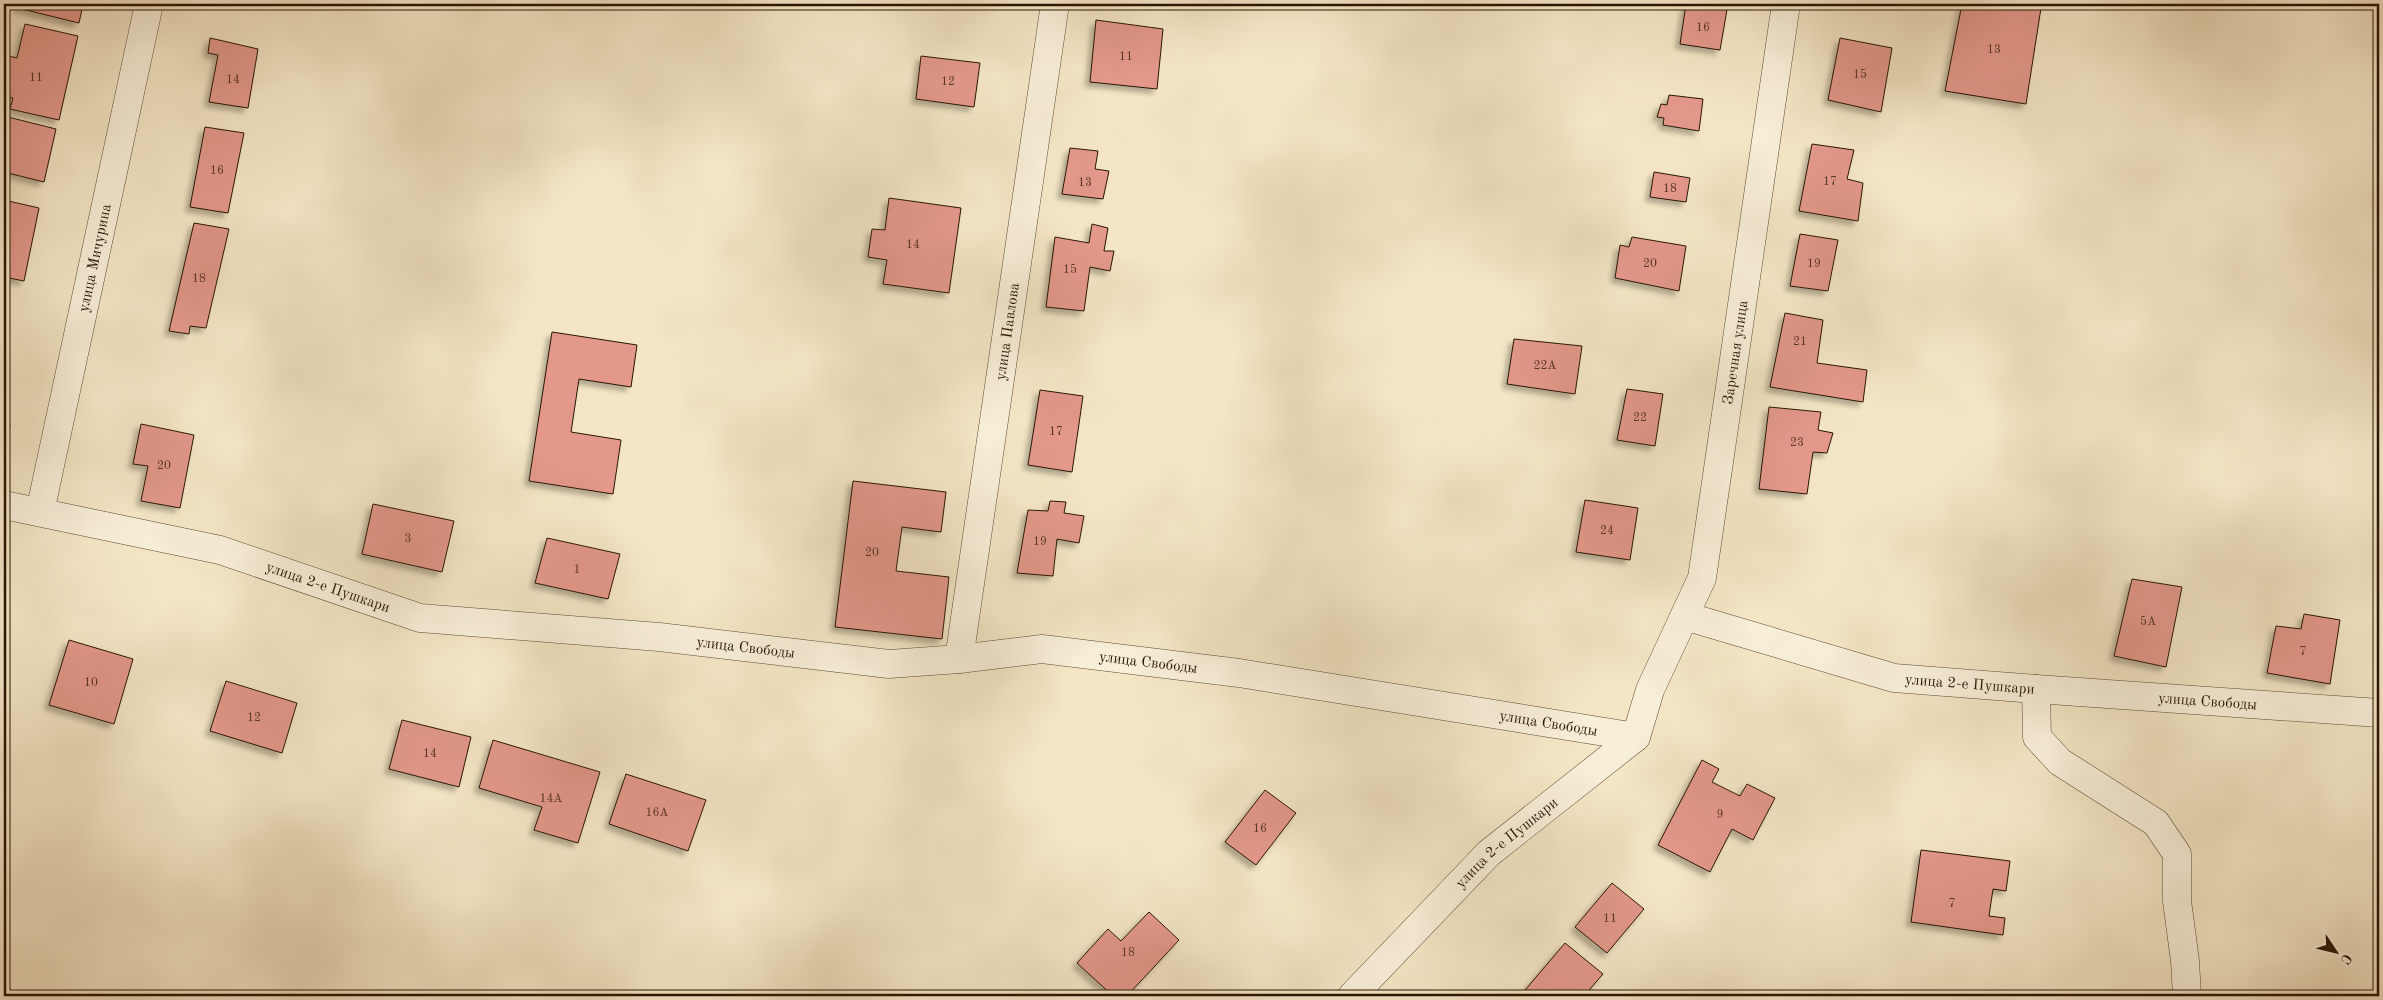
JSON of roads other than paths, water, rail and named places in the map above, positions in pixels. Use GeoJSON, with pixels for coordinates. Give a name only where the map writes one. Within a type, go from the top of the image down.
{"type":"FeatureCollection","features":[{"type":"Feature","properties":{"kind":"street","name":"улица Мичурина"},"geometry":{"type":"LineString","coordinates":[[40,512],[149,4]]}},
{"type":"Feature","properties":{"kind":"street","name":"улица Павлова"},"geometry":{"type":"LineString","coordinates":[[959,659],[1055,4]]}},
{"type":"Feature","properties":{"kind":"street","name":"Заречная улица"},"geometry":{"type":"LineString","coordinates":[[1636,737],[1650,690],[1702,578],[1786,4]]}},
{"type":"Feature","properties":{"kind":"street","name":"улица 2-е Пушкари"},"geometry":{"type":"LineString","coordinates":[[4,505],[220,550],[420,618],[659,637]]}},
{"type":"Feature","properties":{"kind":"street","name":"улица 2-е Пушкари"},"geometry":{"type":"LineString","coordinates":[[1685,616],[1894,678],[2036,689],[2036,737],[2060,762],[2156,823],[2177,854],[2176,901],[2185,961],[2187,996]]}},
{"type":"Feature","properties":{"kind":"street","name":"улица Свободы"},"geometry":{"type":"LineString","coordinates":[[659,637],[888,664],[959,659],[1042,649],[1239,673],[1636,737]]}},
{"type":"Feature","properties":{"kind":"street","name":"улица Свободы"},"geometry":{"type":"LineString","coordinates":[[2036,689],[2379,713]]}},
{"type":"Feature","properties":{"kind":"street","name":"улица 2-е Пушкари"},"geometry":{"type":"LineString","coordinates":[[1352,996],[1489,854],[1636,737]]}}]}
